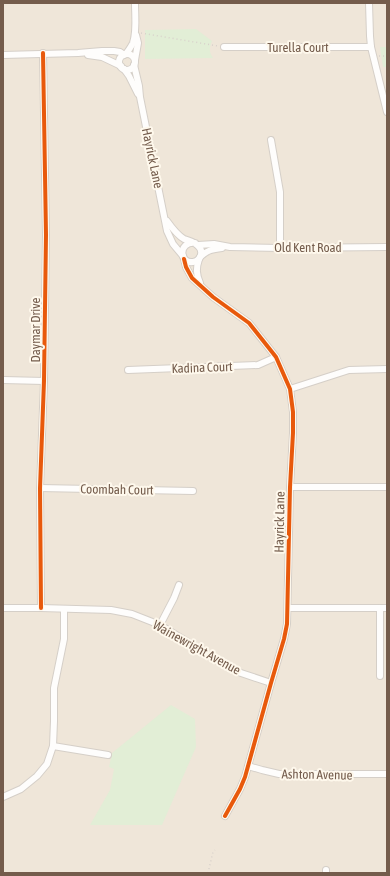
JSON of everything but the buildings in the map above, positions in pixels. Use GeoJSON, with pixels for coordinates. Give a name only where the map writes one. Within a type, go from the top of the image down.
{"type":"FeatureCollection","features":[{"type":"Feature","properties":{"kind":"street","name":"Hayrick Lane"},"geometry":{"type":"LineString","coordinates":[[125,55],[132,45],[135,27],[135,3]]}},
{"type":"Feature","properties":{"kind":"street"},"geometry":{"type":"LineString","coordinates":[[369,3],[371,46],[387,112]]}},
{"type":"Feature","properties":{"kind":"street","name":"Hayrick Lane"},"geometry":{"type":"LineString","coordinates":[[135,27],[138,43],[135,62],[140,97],[166,218],[167,231],[173,244],[184,258],[186,267],[192,278],[213,297],[250,323],[276,357],[290,389],[293,412],[287,624],[248,766],[240,789],[225,816]]}},
{"type":"Feature","properties":{"kind":"street","name":"Turella Court"},"geometry":{"type":"LineString","coordinates":[[224,47],[371,46]]}},
{"type":"Feature","properties":{"kind":"street"},"geometry":{"type":"LineString","coordinates":[[3,55],[114,51],[125,55],[131,55],[135,62],[130,69],[102,57],[78,53]]}},
{"type":"Feature","properties":{"kind":"street","name":"Daymar Drive"},"geometry":{"type":"LineString","coordinates":[[41,608],[40,488],[44,381],[46,235],[43,53]]}},
{"type":"Feature","properties":{"kind":"street"},"geometry":{"type":"LineString","coordinates":[[123,67],[120,59],[125,55]]}},
{"type":"Feature","properties":{"kind":"street","name":"Hayrick Lane"},"geometry":{"type":"LineString","coordinates":[[123,67],[140,97]]}},
{"type":"Feature","properties":{"kind":"street"},"geometry":{"type":"LineString","coordinates":[[271,140],[280,192],[280,248]]}},
{"type":"Feature","properties":{"kind":"street","name":"Hayrick Lane"},"geometry":{"type":"LineString","coordinates":[[166,218],[172,229],[182,238],[196,244]]}},
{"type":"Feature","properties":{"kind":"street"},"geometry":{"type":"LineString","coordinates":[[192,243],[196,244],[201,251],[199,258],[196,261],[190,262],[184,258],[182,250],[186,245],[192,243]]}},
{"type":"Feature","properties":{"kind":"street","name":"Old Kent Road"},"geometry":{"type":"LineString","coordinates":[[196,244],[280,248],[387,247]]}},
{"type":"Feature","properties":{"kind":"street","name":"Old Kent Road"},"geometry":{"type":"LineString","coordinates":[[199,258],[206,252],[230,246]]}},
{"type":"Feature","properties":{"kind":"street","name":"Hayrick Lane"},"geometry":{"type":"LineString","coordinates":[[199,258],[196,268],[197,277],[202,286]]}},
{"type":"Feature","properties":{"kind":"street","name":"Kadina Court"},"geometry":{"type":"LineString","coordinates":[[128,370],[258,365],[276,357]]}},
{"type":"Feature","properties":{"kind":"street"},"geometry":{"type":"LineString","coordinates":[[290,389],[349,370],[387,369]]}},
{"type":"Feature","properties":{"kind":"street"},"geometry":{"type":"LineString","coordinates":[[3,380],[44,381]]}},
{"type":"Feature","properties":{"kind":"street"},"geometry":{"type":"LineString","coordinates":[[290,487],[387,487]]}},
{"type":"Feature","properties":{"kind":"street","name":"Coombah Court"},"geometry":{"type":"LineString","coordinates":[[40,488],[193,491]]}},
{"type":"Feature","properties":{"kind":"street"},"geometry":{"type":"LineString","coordinates":[[160,625],[179,585]]}},
{"type":"Feature","properties":{"kind":"street","name":"Wainewright Avenue"},"geometry":{"type":"LineString","coordinates":[[3,608],[111,610],[132,614],[160,625],[220,662],[241,673],[271,683]]}},
{"type":"Feature","properties":{"kind":"street"},"geometry":{"type":"LineString","coordinates":[[288,608],[384,608],[380,676]]}},
{"type":"Feature","properties":{"kind":"street"},"geometry":{"type":"LineString","coordinates":[[3,797],[21,789],[36,776],[47,764],[53,746],[54,688],[64,639],[64,609]]}},
{"type":"Feature","properties":{"kind":"street"},"geometry":{"type":"LineString","coordinates":[[53,746],[108,755]]}},
{"type":"Feature","properties":{"kind":"street","name":"Ashton Avenue"},"geometry":{"type":"LineString","coordinates":[[248,766],[283,774],[387,774]]}},
{"type":"Feature","properties":{"kind":"path"},"geometry":{"type":"LineString","coordinates":[[141,33],[224,47]]}},
{"type":"Feature","properties":{"kind":"path"},"geometry":{"type":"LineString","coordinates":[[208,873],[214,850]]}},
{"type":"Feature","properties":{"kind":"shaded area"},"geometry":{"type":"Polygon","coordinates":[[[3,3],[387,3],[387,873],[3,873],[3,3]]]}},
{"type":"Feature","properties":{"kind":"green space"},"geometry":{"type":"Polygon","coordinates":[[[196,29],[212,41],[210,50],[213,58],[145,59],[145,30],[196,29]]]}},
{"type":"Feature","properties":{"kind":"green space"},"geometry":{"type":"Polygon","coordinates":[[[380,47],[387,47],[387,67],[383,67],[380,47]]]}},
{"type":"Feature","properties":{"kind":"green space"},"geometry":{"type":"Polygon","coordinates":[[[171,705],[195,719],[196,747],[162,825],[90,825],[110,790],[114,769],[109,767],[112,753],[171,705]]]}},
{"type":"Feature","properties":{"kind":"cycle path"},"geometry":{"type":"LineString","coordinates":[[41,608],[40,488],[44,381],[46,235],[43,53]]}},
{"type":"Feature","properties":{"kind":"cycle path"},"geometry":{"type":"LineString","coordinates":[[184,259],[186,267],[192,278],[213,297],[249,323],[276,357],[290,389],[293,412],[287,624],[245,777],[225,816]]}}]}
